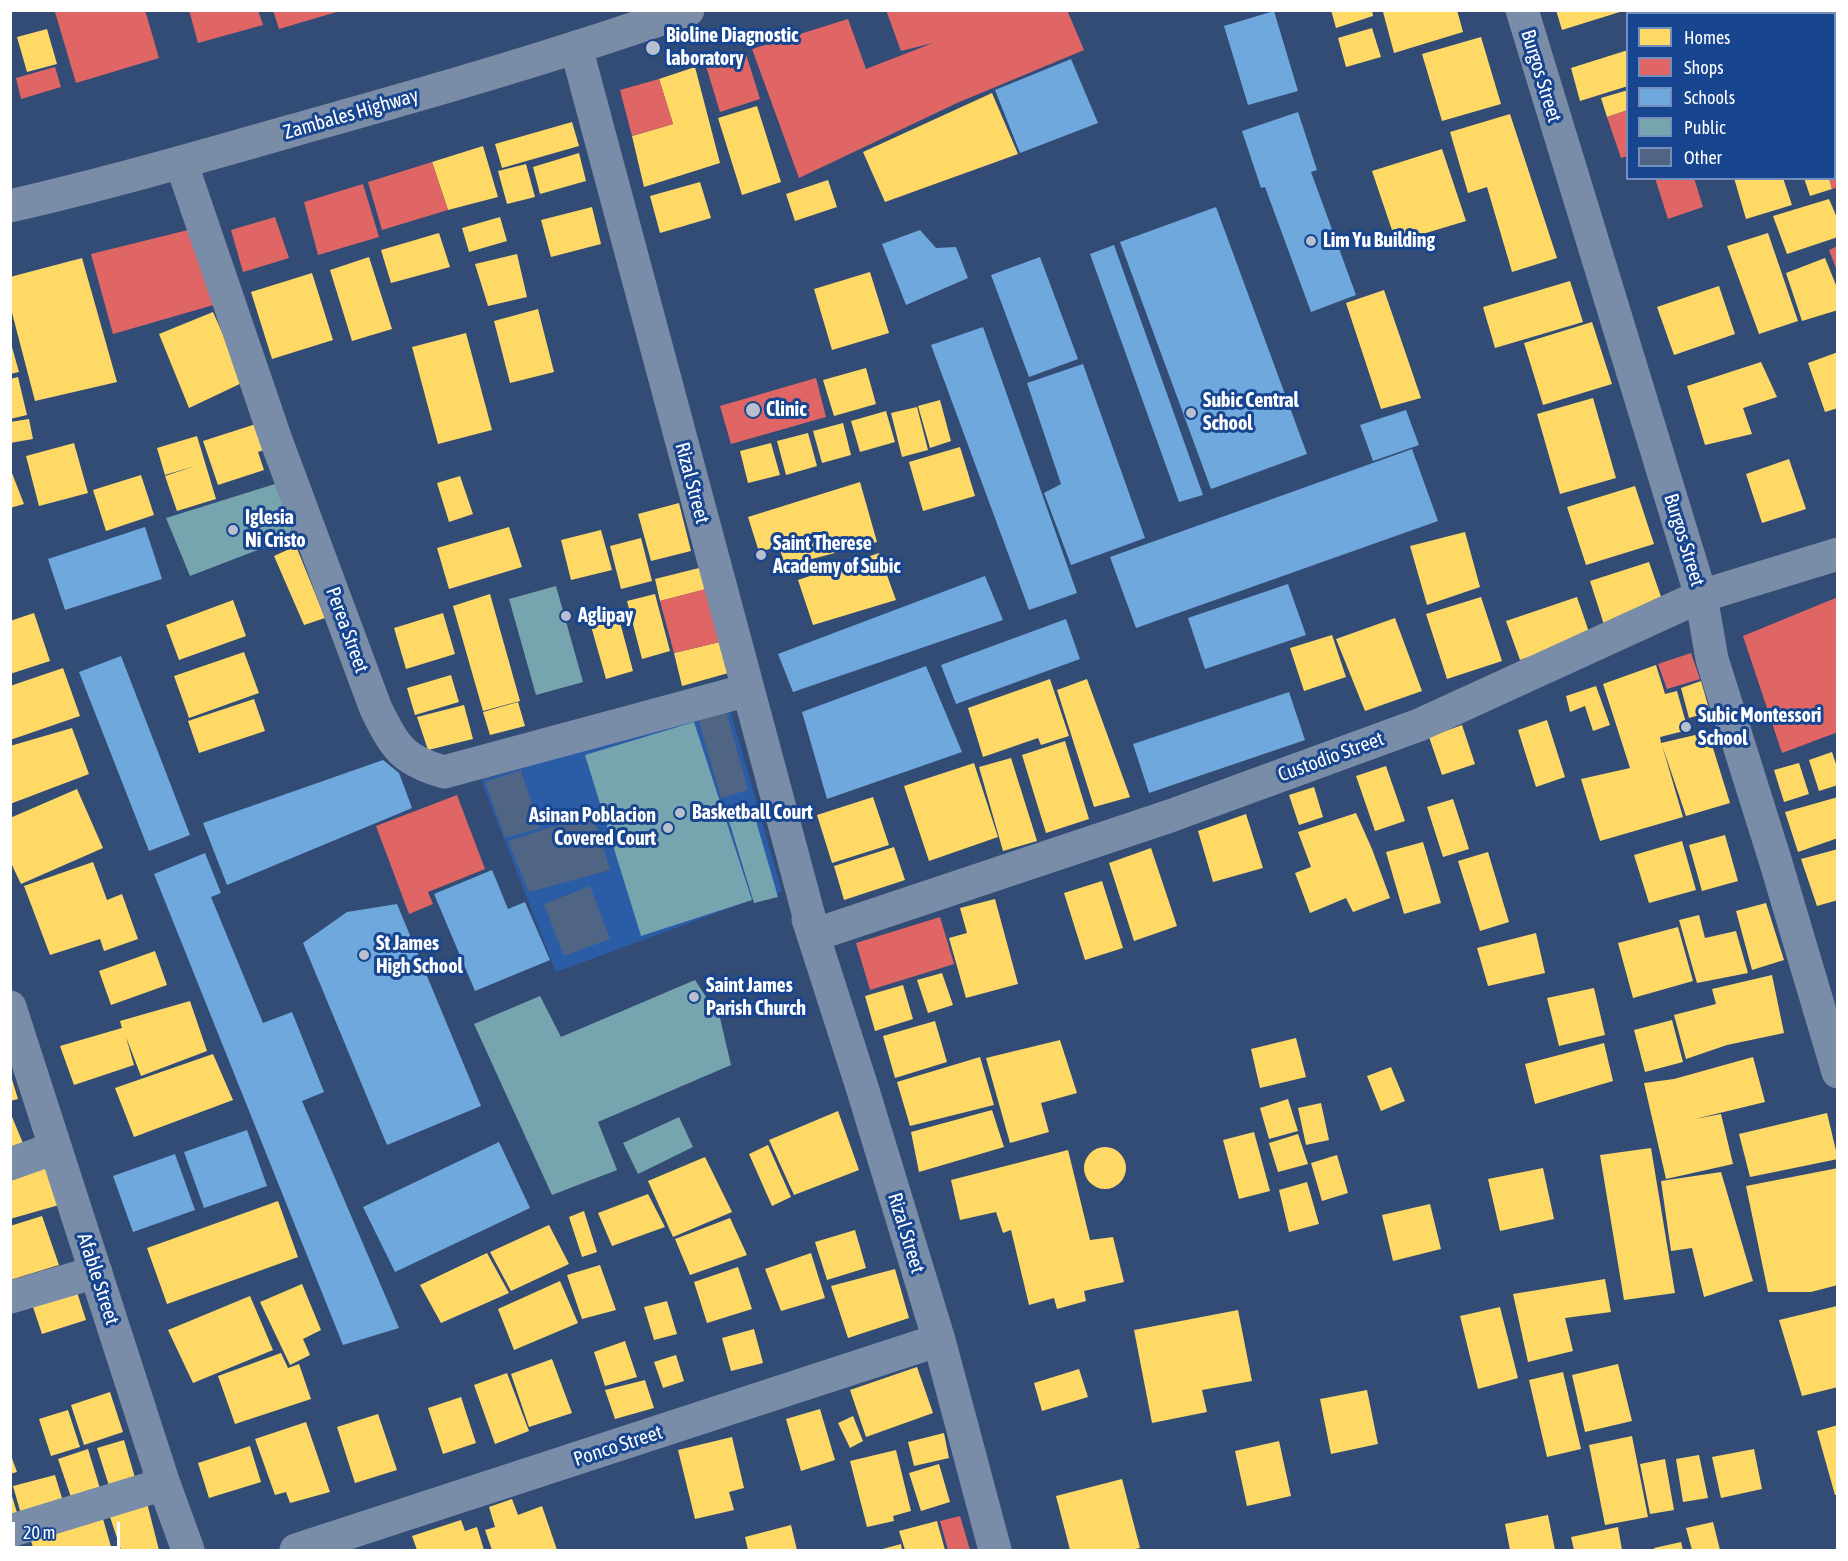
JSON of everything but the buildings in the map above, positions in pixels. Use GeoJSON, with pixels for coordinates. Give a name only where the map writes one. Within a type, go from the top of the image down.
{"type":"FeatureCollection","features":[{"type":"Feature","properties":{"kind":"main road","name":"Zambales Highway"},"geometry":{"type":"LineString","coordinates":[[10,206],[181,162],[407,99],[617,35],[688,10]]}},
{"type":"Feature","properties":{"kind":"street","name":"Burgos Street"},"geometry":{"type":"LineString","coordinates":[[1522,10],[1701,596],[1712,659],[1776,862],[1838,1072]]}},
{"type":"Feature","properties":{"kind":"street","name":"Rizal Street"},"geometry":{"type":"LineString","coordinates":[[576,46],[811,927],[939,1340],[995,1551]]}},
{"type":"Feature","properties":{"kind":"street","name":"Perea Street"},"geometry":{"type":"LineString","coordinates":[[181,162],[276,440],[376,710],[389,735],[405,756],[424,766],[444,772],[748,690]]}},
{"type":"Feature","properties":{"kind":"street","name":"Custodio Street"},"geometry":{"type":"LineString","coordinates":[[811,927],[1170,816],[1419,725],[1701,596],[1838,554]]}},
{"type":"Feature","properties":{"kind":"street","name":"Afable Street"},"geometry":{"type":"LineString","coordinates":[[10,1007],[164,1484],[188,1551]]}},
{"type":"Feature","properties":{"kind":"street"},"geometry":{"type":"LineString","coordinates":[[10,1164],[55,1148]]}},
{"type":"Feature","properties":{"kind":"street"},"geometry":{"type":"LineString","coordinates":[[11,1297],[96,1272]]}},
{"type":"Feature","properties":{"kind":"street","name":"Ponco Street"},"geometry":{"type":"LineString","coordinates":[[296,1551],[939,1340]]}},
{"type":"Feature","properties":{"kind":"street"},"geometry":{"type":"LineString","coordinates":[[10,1532],[164,1484]]}},
{"type":"Feature","properties":{"kind":"shaded area"},"geometry":{"type":"Polygon","coordinates":[[[729,706],[782,892],[752,900],[556,972],[481,780],[729,706]]]}},
{"type":"Feature","properties":{"kind":"place","name":"Bioline Diagnostic laboratory"},"geometry":{"type":"Point","coordinates":[653,48]}},
{"type":"Feature","properties":{"kind":"place","name":"Lim Yu Building"},"geometry":{"type":"Point","coordinates":[1311,241]}},
{"type":"Feature","properties":{"kind":"place","name":"Clinic"},"geometry":{"type":"Point","coordinates":[753,410]}},
{"type":"Feature","properties":{"kind":"place","name":"Subic Central School"},"geometry":{"type":"Point","coordinates":[1191,413]}},
{"type":"Feature","properties":{"kind":"place","name":"Iglesia Ni Cristo"},"geometry":{"type":"Point","coordinates":[233,530]}},
{"type":"Feature","properties":{"kind":"place","name":"Saint Therese Academy of Subic"},"geometry":{"type":"Point","coordinates":[761,555]}},
{"type":"Feature","properties":{"kind":"place","name":"Aglipay"},"geometry":{"type":"Point","coordinates":[566,616]}},
{"type":"Feature","properties":{"kind":"place","name":"Subic Montessori School"},"geometry":{"type":"Point","coordinates":[1686,727]}},
{"type":"Feature","properties":{"kind":"place","name":"Basketball Court"},"geometry":{"type":"Point","coordinates":[680,813]}},
{"type":"Feature","properties":{"kind":"place","name":"Asinan Poblacion Covered Court"},"geometry":{"type":"Point","coordinates":[668,828]}},
{"type":"Feature","properties":{"kind":"place","name":"St James High School"},"geometry":{"type":"Point","coordinates":[364,955]}},
{"type":"Feature","properties":{"kind":"place","name":"Saint James Parish Church"},"geometry":{"type":"Point","coordinates":[694,997]}}]}
